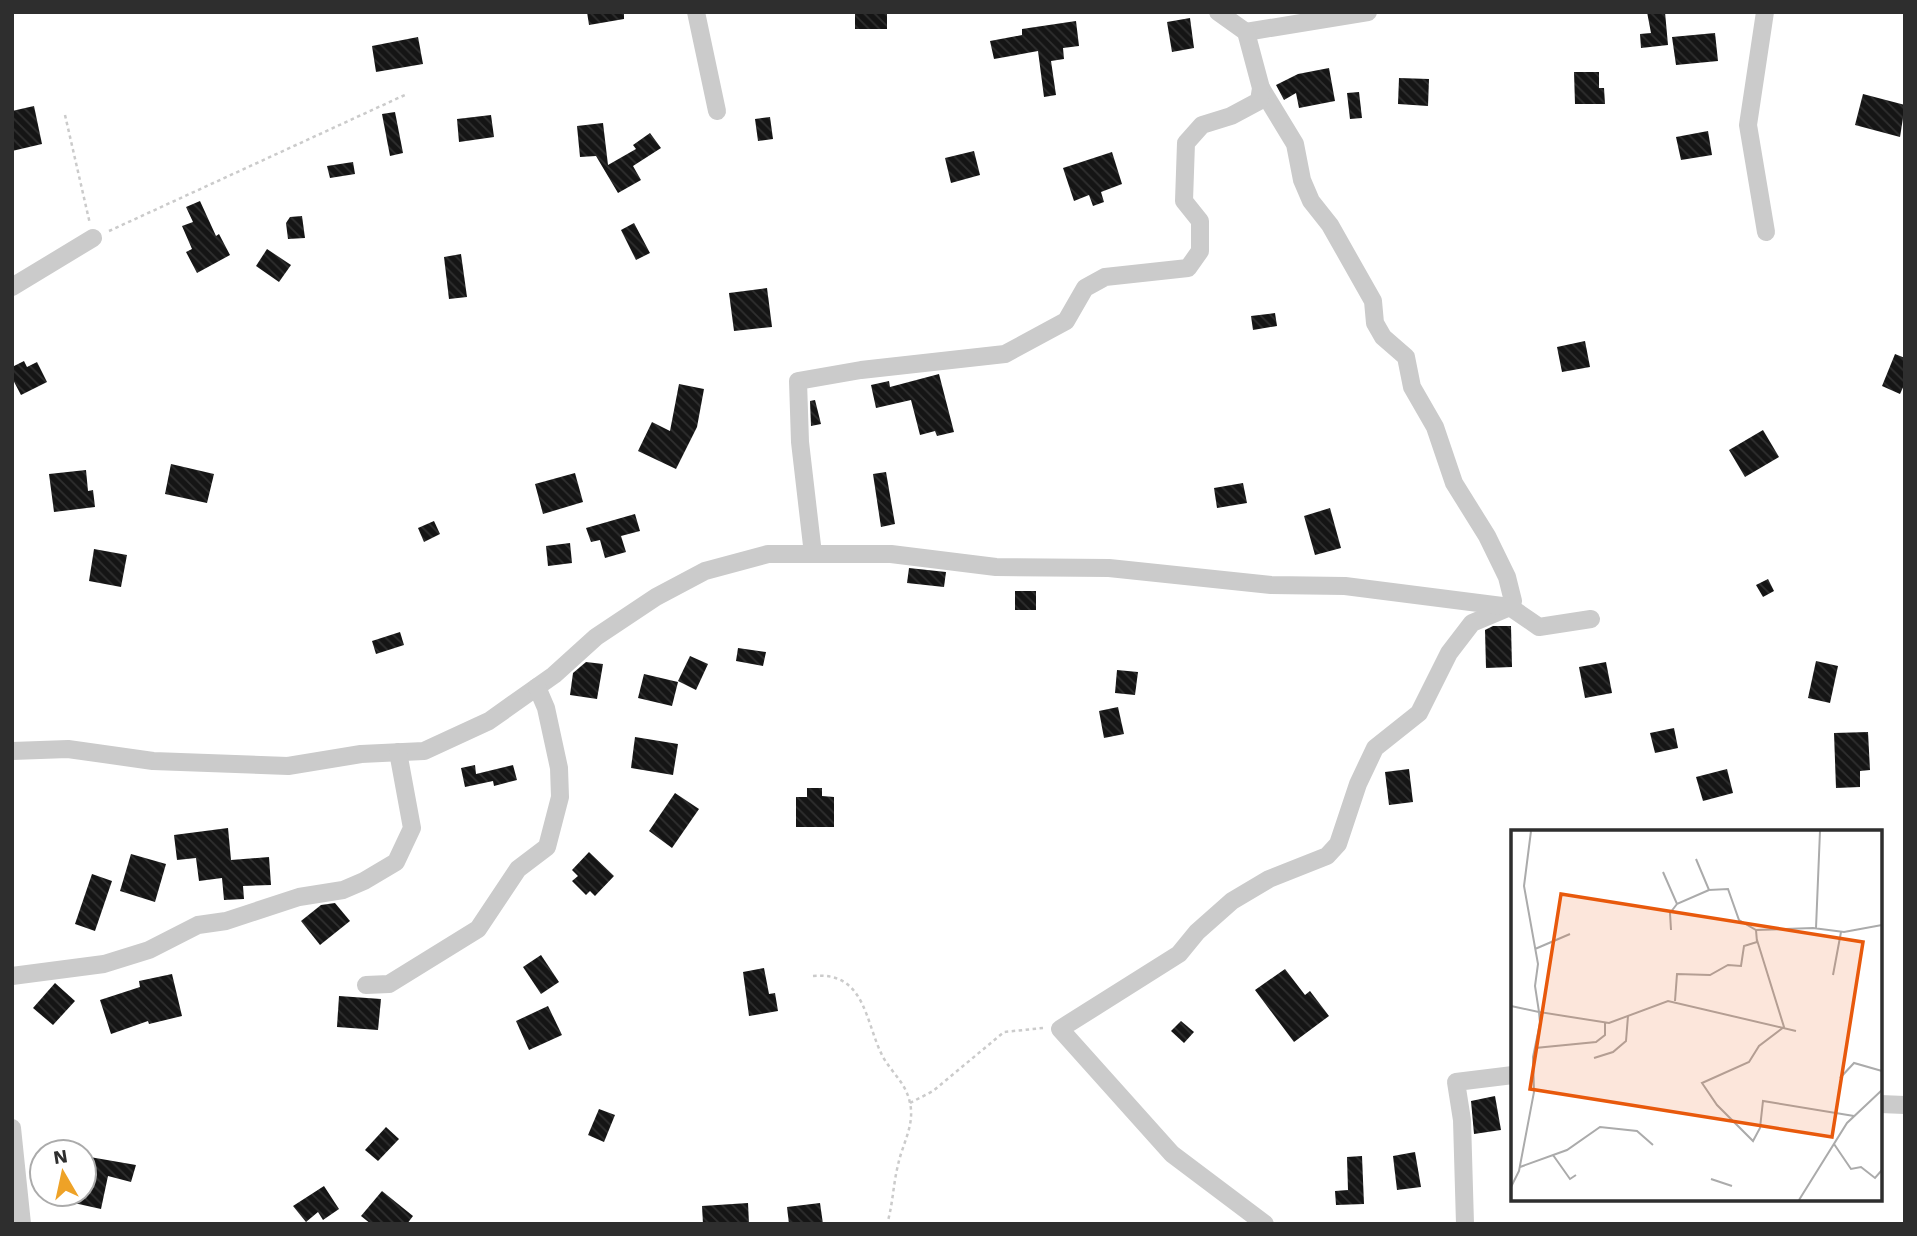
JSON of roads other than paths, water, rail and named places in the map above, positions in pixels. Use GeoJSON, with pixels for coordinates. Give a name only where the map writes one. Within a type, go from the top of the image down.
{"type":"FeatureCollection","features":[{"type":"Feature","properties":{"kind":"street"},"geometry":{"type":"LineString","coordinates":[[696,12],[717,111]]}},
{"type":"Feature","properties":{"kind":"street"},"geometry":{"type":"LineString","coordinates":[[1218,12],[1246,32],[1261,88],[1295,144],[1302,180],[1311,201],[1330,225],[1373,301],[1375,323],[1383,337],[1406,357],[1412,387],[1436,427],[1454,483],[1471,508],[1507,577],[1513,601],[1510,607],[1472,623],[1449,653],[1419,713],[1375,748],[1358,784],[1338,844],[1327,856],[1269,879],[1232,901],[1197,932],[1179,954],[1060,1029],[1172,1154],[1265,1224]]}},
{"type":"Feature","properties":{"kind":"street"},"geometry":{"type":"LineString","coordinates":[[1246,32],[1368,12]]}},
{"type":"Feature","properties":{"kind":"street"},"geometry":{"type":"LineString","coordinates":[[1765,12],[1748,125],[1766,232]]}},
{"type":"Feature","properties":{"kind":"street"},"geometry":{"type":"LineString","coordinates":[[813,554],[800,442],[798,381],[1005,354],[1066,321],[1085,288],[1105,277],[1188,268],[1200,251],[1200,221],[1184,201],[1186,143],[1202,125],[1231,116],[1259,101],[1261,88]]}},
{"type":"Feature","properties":{"kind":"street"},"geometry":{"type":"LineString","coordinates":[[12,286],[93,238]]}},
{"type":"Feature","properties":{"kind":"street"},"geometry":{"type":"LineString","coordinates":[[12,751],[68,749],[153,761],[288,766],[361,754],[424,751],[489,722],[537,687],[596,637],[656,597],[705,571],[768,554],[891,554],[996,568],[1109,568],[1271,585],[1345,586],[1510,607],[1539,627],[1591,619]]}},
{"type":"Feature","properties":{"kind":"street"},"geometry":{"type":"LineString","coordinates":[[366,985],[389,984],[478,929],[518,869],[547,847],[560,797],[559,768],[546,708],[537,687]]}},
{"type":"Feature","properties":{"kind":"street"},"geometry":{"type":"LineString","coordinates":[[12,976],[104,964],[149,950],[198,925],[226,921],[299,897],[343,890],[364,881],[396,862],[412,828],[398,752]]}},
{"type":"Feature","properties":{"kind":"street"},"geometry":{"type":"LineString","coordinates":[[1465,1224],[1462,1120],[1456,1082],[1511,1075]]}},
{"type":"Feature","properties":{"kind":"street"},"geometry":{"type":"LineString","coordinates":[[1882,1104],[1905,1105]]}},
{"type":"Feature","properties":{"kind":"street"},"geometry":{"type":"LineString","coordinates":[[12,1128],[22,1224]]}}]}
